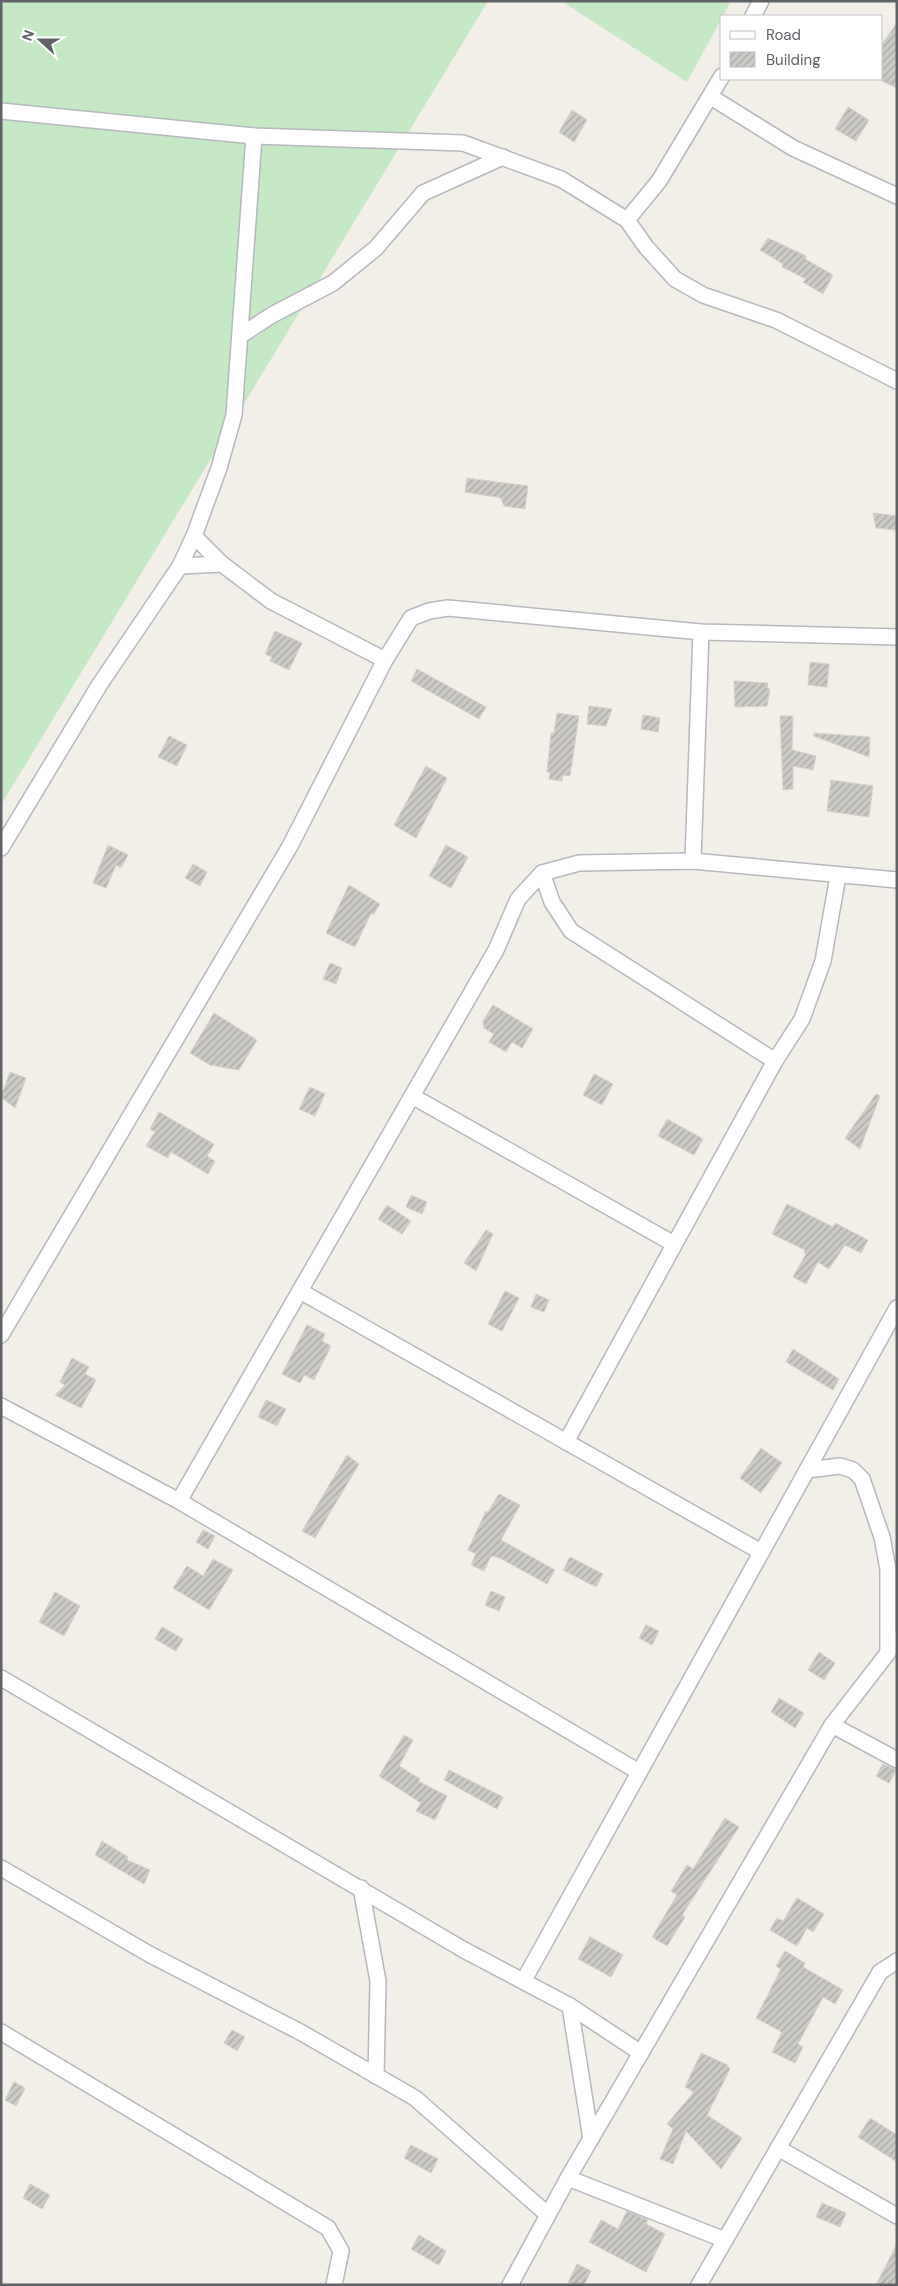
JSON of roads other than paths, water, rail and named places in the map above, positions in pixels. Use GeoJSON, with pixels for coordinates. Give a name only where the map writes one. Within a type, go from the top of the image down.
{"type":"FeatureCollection","features":[{"type":"Feature","properties":{"kind":"street"},"geometry":{"type":"LineString","coordinates":[[754,15],[761,1]]}},
{"type":"Feature","properties":{"kind":"street"},"geometry":{"type":"LineString","coordinates":[[627,220],[659,181],[720,80]]}},
{"type":"Feature","properties":{"kind":"street"},"geometry":{"type":"LineString","coordinates":[[711,97],[794,148],[897,196]]}},
{"type":"Feature","properties":{"kind":"street"},"geometry":{"type":"LineString","coordinates":[[1,111],[254,136],[462,144],[561,179],[627,220],[646,247],[675,279],[703,295],[776,320],[897,381]]}},
{"type":"Feature","properties":{"kind":"street"},"geometry":{"type":"LineString","coordinates":[[1,848],[100,684],[180,566],[194,536],[234,415],[254,136]]}},
{"type":"Feature","properties":{"kind":"street"},"geometry":{"type":"LineString","coordinates":[[240,336],[272,315],[333,283],[376,248],[423,193],[503,157]]}},
{"type":"Feature","properties":{"kind":"street"},"geometry":{"type":"LineString","coordinates":[[194,536],[222,564],[271,601],[385,660]]}},
{"type":"Feature","properties":{"kind":"street"},"geometry":{"type":"LineString","coordinates":[[180,566],[222,564]]}},
{"type":"Feature","properties":{"kind":"street"},"geometry":{"type":"LineString","coordinates":[[1,1335],[290,846],[385,660],[411,618],[429,611],[448,608],[702,632],[897,637]]}},
{"type":"Feature","properties":{"kind":"street"},"geometry":{"type":"LineString","coordinates":[[693,861],[702,632]]}},
{"type":"Feature","properties":{"kind":"street"},"geometry":{"type":"LineString","coordinates":[[179,1501],[496,950],[518,899],[542,873],[579,862],[693,861],[897,880]]}},
{"type":"Feature","properties":{"kind":"street"},"geometry":{"type":"LineString","coordinates":[[542,873],[552,902],[570,931],[775,1061]]}},
{"type":"Feature","properties":{"kind":"street"},"geometry":{"type":"LineString","coordinates":[[566,1442],[775,1061],[802,1019],[823,961],[838,876]]}},
{"type":"Feature","properties":{"kind":"street"},"geometry":{"type":"LineString","coordinates":[[412,1096],[674,1244]]}},
{"type":"Feature","properties":{"kind":"street"},"geometry":{"type":"LineString","coordinates":[[300,1291],[762,1552]]}},
{"type":"Feature","properties":{"kind":"street"},"geometry":{"type":"LineString","coordinates":[[524,1980],[897,1308]]}},
{"type":"Feature","properties":{"kind":"street"},"geometry":{"type":"LineString","coordinates":[[1,1406],[179,1501],[639,1772]]}},
{"type":"Feature","properties":{"kind":"street"},"geometry":{"type":"LineString","coordinates":[[807,1470],[840,1466],[853,1470],[862,1479],[882,1537],[888,1569],[888,1654]]}},
{"type":"Feature","properties":{"kind":"street"},"geometry":{"type":"LineString","coordinates":[[510,2285],[547,2214],[832,1725],[888,1654],[897,1638]]}},
{"type":"Feature","properties":{"kind":"street"},"geometry":{"type":"LineString","coordinates":[[1,1678],[464,1950],[524,1980],[570,2006],[641,2053]]}},
{"type":"Feature","properties":{"kind":"street"},"geometry":{"type":"LineString","coordinates":[[832,1725],[897,1760]]}},
{"type":"Feature","properties":{"kind":"street"},"geometry":{"type":"LineString","coordinates":[[4,1875],[302,2033],[415,2098],[547,2214]]}},
{"type":"Feature","properties":{"kind":"street"},"geometry":{"type":"LineString","coordinates":[[361,1888],[378,1981],[376,2076]]}},
{"type":"Feature","properties":{"kind":"street"},"geometry":{"type":"LineString","coordinates":[[699,2285],[880,1972],[897,1961]]}},
{"type":"Feature","properties":{"kind":"street"},"geometry":{"type":"LineString","coordinates":[[570,2006],[591,2139]]}},
{"type":"Feature","properties":{"kind":"street"},"geometry":{"type":"LineString","coordinates":[[1,2032],[328,2228],[341,2251],[334,2285]]}},
{"type":"Feature","properties":{"kind":"street"},"geometry":{"type":"LineString","coordinates":[[778,2148],[897,2216]]}},
{"type":"Feature","properties":{"kind":"street"},"geometry":{"type":"LineString","coordinates":[[568,2178],[725,2240]]}}]}
